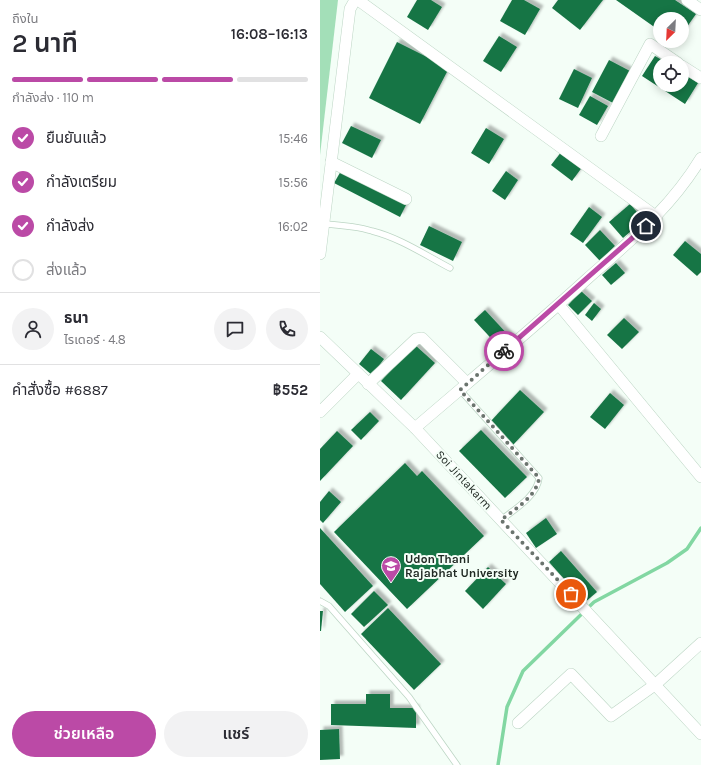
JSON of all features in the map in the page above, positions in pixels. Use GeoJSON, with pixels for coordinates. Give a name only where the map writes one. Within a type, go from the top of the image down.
{"type":"FeatureCollection","features":[{"type":"Feature","properties":{"kind":"street"},"geometry":{"type":"LineString","coordinates":[[320,254],[350,9],[356,0],[657,217]]}},
{"type":"Feature","properties":{"kind":"street"},"geometry":{"type":"LineString","coordinates":[[687,0],[701,10]]}},
{"type":"Feature","properties":{"kind":"street"},"geometry":{"type":"LineString","coordinates":[[600,136],[650,44],[668,56]]}},
{"type":"Feature","properties":{"kind":"street"},"geometry":{"type":"LineString","coordinates":[[689,70],[701,78]]}},
{"type":"Feature","properties":{"kind":"street"},"geometry":{"type":"LineString","coordinates":[[415,428],[559,305],[657,217],[688,180],[701,158]]}},
{"type":"Feature","properties":{"kind":"street"},"geometry":{"type":"LineString","coordinates":[[331,162],[406,199]]}},
{"type":"Feature","properties":{"kind":"street"},"geometry":{"type":"LineString","coordinates":[[559,305],[701,477]]}},
{"type":"Feature","properties":{"kind":"street","name":"Soi Jintakarm"},"geometry":{"type":"LineString","coordinates":[[320,337],[415,428],[656,684],[701,734]]}},
{"type":"Feature","properties":{"kind":"street"},"geometry":{"type":"LineString","coordinates":[[368,384],[416,339],[422,338],[463,386]]}},
{"type":"Feature","properties":{"kind":"street"},"geometry":{"type":"LineString","coordinates":[[320,412],[358,374]]}},
{"type":"Feature","properties":{"kind":"street"},"geometry":{"type":"LineString","coordinates":[[518,723],[571,674],[611,716],[656,684],[701,642]]}},
{"type":"Feature","properties":{"kind":"lane"},"geometry":{"type":"LineString","coordinates":[[324,224],[352,226],[374,231],[397,240],[450,268]]}},
{"type":"Feature","properties":{"kind":"lane"},"geometry":{"type":"LineString","coordinates":[[463,386],[539,478],[538,486],[529,497],[501,520]]}},
{"type":"Feature","properties":{"kind":"lane"},"geometry":{"type":"LineString","coordinates":[[320,601],[329,606],[409,697],[457,765]]}},
{"type":"Feature","properties":{"kind":"green space"},"geometry":{"type":"Polygon","coordinates":[[[320,0],[338,0],[320,155],[320,0]]]}},
{"type":"Feature","properties":{"kind":"building"},"geometry":{"type":"Polygon","coordinates":[[[417,0],[431,0],[442,7],[428,30],[407,17],[417,0]]]}},
{"type":"Feature","properties":{"kind":"building"},"geometry":{"type":"Polygon","coordinates":[[[512,0],[524,0],[540,9],[525,35],[500,21],[512,0]]]}},
{"type":"Feature","properties":{"kind":"building"},"geometry":{"type":"Polygon","coordinates":[[[558,0],[603,0],[580,30],[552,8],[558,0]]]}},
{"type":"Feature","properties":{"kind":"building"},"geometry":{"type":"Polygon","coordinates":[[[616,0],[675,0],[696,14],[689,24],[689,12],[653,12],[653,26],[616,0]]]}},
{"type":"Feature","properties":{"kind":"building"},"geometry":{"type":"Polygon","coordinates":[[[499,36],[517,47],[501,72],[483,61],[499,36]]]}},
{"type":"Feature","properties":{"kind":"building"},"geometry":{"type":"Polygon","coordinates":[[[397,42],[449,68],[420,124],[369,98],[397,42]]]}},
{"type":"Feature","properties":{"kind":"building"},"geometry":{"type":"Polygon","coordinates":[[[653,59],[653,83],[642,76],[653,59]]]}},
{"type":"Feature","properties":{"kind":"building"},"geometry":{"type":"Polygon","coordinates":[[[609,60],[630,71],[613,103],[592,92],[609,60]]]}},
{"type":"Feature","properties":{"kind":"building"},"geometry":{"type":"Polygon","coordinates":[[[574,69],[592,78],[578,108],[559,99],[574,69]]]}},
{"type":"Feature","properties":{"kind":"building"},"geometry":{"type":"Polygon","coordinates":[[[689,77],[698,83],[685,104],[667,92],[689,92],[689,77]]]}},
{"type":"Feature","properties":{"kind":"building"},"geometry":{"type":"Polygon","coordinates":[[[590,96],[608,106],[597,125],[579,115],[590,96]]]}},
{"type":"Feature","properties":{"kind":"building"},"geometry":{"type":"Polygon","coordinates":[[[351,126],[381,140],[372,158],[342,143],[351,126]]]}},
{"type":"Feature","properties":{"kind":"building"},"geometry":{"type":"Polygon","coordinates":[[[486,128],[504,139],[489,164],[471,153],[486,128]]]}},
{"type":"Feature","properties":{"kind":"building"},"geometry":{"type":"Polygon","coordinates":[[[562,151],[583,166],[572,181],[551,165],[562,151]]]}},
{"type":"Feature","properties":{"kind":"building"},"geometry":{"type":"Polygon","coordinates":[[[341,171],[406,205],[400,217],[334,183],[341,171]]]}},
{"type":"Feature","properties":{"kind":"building"},"geometry":{"type":"Polygon","coordinates":[[[506,171],[518,180],[505,200],[492,191],[506,171]]]}},
{"type":"Feature","properties":{"kind":"building"},"geometry":{"type":"Polygon","coordinates":[[[630,204],[644,220],[623,238],[609,222],[630,204]]]}},
{"type":"Feature","properties":{"kind":"building"},"geometry":{"type":"Polygon","coordinates":[[[589,207],[602,217],[583,243],[570,234],[589,207]]]}},
{"type":"Feature","properties":{"kind":"building"},"geometry":{"type":"Polygon","coordinates":[[[429,226],[462,242],[453,261],[420,245],[429,226]]]}},
{"type":"Feature","properties":{"kind":"building"},"geometry":{"type":"Polygon","coordinates":[[[600,230],[615,246],[600,261],[585,245],[600,230]]]}},
{"type":"Feature","properties":{"kind":"building"},"geometry":{"type":"Polygon","coordinates":[[[685,241],[701,254],[701,272],[697,276],[673,255],[685,241]]]}},
{"type":"Feature","properties":{"kind":"building"},"geometry":{"type":"Polygon","coordinates":[[[616,263],[625,273],[611,285],[602,275],[616,263]]]}},
{"type":"Feature","properties":{"kind":"building"},"geometry":{"type":"Polygon","coordinates":[[[581,291],[592,301],[578,315],[568,305],[581,291]]]}},
{"type":"Feature","properties":{"kind":"building"},"geometry":{"type":"Polygon","coordinates":[[[594,303],[601,309],[592,321],[585,315],[594,303]]]}},
{"type":"Feature","properties":{"kind":"building"},"geometry":{"type":"Polygon","coordinates":[[[485,310],[512,339],[501,349],[474,320],[485,310]]]}},
{"type":"Feature","properties":{"kind":"building"},"geometry":{"type":"Polygon","coordinates":[[[624,318],[639,332],[622,349],[607,335],[624,318]]]}},
{"type":"Feature","properties":{"kind":"building"},"geometry":{"type":"Polygon","coordinates":[[[415,345],[435,363],[401,400],[381,381],[415,345]]]}},
{"type":"Feature","properties":{"kind":"building"},"geometry":{"type":"Polygon","coordinates":[[[371,349],[384,359],[372,375],[359,364],[371,349]]]}},
{"type":"Feature","properties":{"kind":"building"},"geometry":{"type":"Polygon","coordinates":[[[520,390],[544,412],[513,445],[490,422],[520,390]]]}},
{"type":"Feature","properties":{"kind":"building"},"geometry":{"type":"Polygon","coordinates":[[[610,393],[624,405],[605,429],[590,417],[610,393]]]}},
{"type":"Feature","properties":{"kind":"building"},"geometry":{"type":"Polygon","coordinates":[[[370,412],[379,421],[361,440],[351,430],[370,412]]]}},
{"type":"Feature","properties":{"kind":"building"},"geometry":{"type":"Polygon","coordinates":[[[481,430],[527,477],[505,498],[459,451],[481,430]]]}},
{"type":"Feature","properties":{"kind":"building"},"geometry":{"type":"Polygon","coordinates":[[[337,431],[353,446],[320,481],[320,449],[337,431]]]}},
{"type":"Feature","properties":{"kind":"building"},"geometry":{"type":"Polygon","coordinates":[[[405,463],[417,476],[422,471],[484,536],[407,609],[334,532],[405,463]]]}},
{"type":"Feature","properties":{"kind":"building"},"geometry":{"type":"Polygon","coordinates":[[[329,491],[341,502],[323,523],[320,520],[320,502],[329,491]]]}},
{"type":"Feature","properties":{"kind":"building"},"geometry":{"type":"Polygon","coordinates":[[[546,518],[557,534],[536,548],[526,533],[546,518]]]}},
{"type":"Feature","properties":{"kind":"building"},"geometry":{"type":"Polygon","coordinates":[[[320,528],[373,586],[345,612],[320,584],[320,528]]]}},
{"type":"Feature","properties":{"kind":"building"},"geometry":{"type":"Polygon","coordinates":[[[561,551],[597,592],[584,603],[549,562],[561,551]]]}},
{"type":"Feature","properties":{"kind":"building"},"geometry":{"type":"Polygon","coordinates":[[[488,567],[506,584],[483,609],[465,591],[488,567]]]}},
{"type":"Feature","properties":{"kind":"building"},"geometry":{"type":"Polygon","coordinates":[[[374,591],[388,605],[364,627],[351,614],[374,591]]]}},
{"type":"Feature","properties":{"kind":"building"},"geometry":{"type":"Polygon","coordinates":[[[388,608],[441,664],[414,690],[361,634],[388,608]]]}},
{"type":"Feature","properties":{"kind":"building"},"geometry":{"type":"Polygon","coordinates":[[[320,611],[323,611],[321,631],[320,631],[320,611]]]}},
{"type":"Feature","properties":{"kind":"building"},"geometry":{"type":"Polygon","coordinates":[[[366,694],[390,694],[390,708],[416,708],[416,728],[331,725],[331,704],[366,704],[366,694]]]}},
{"type":"Feature","properties":{"kind":"building"},"geometry":{"type":"Polygon","coordinates":[[[339,729],[340,759],[320,760],[320,730],[339,729]]]}},
{"type":"Feature","properties":{"kind":"waterway"},"geometry":{"type":"LineString","coordinates":[[498,765],[507,707],[523,671],[594,602],[667,563],[687,549],[701,528]]}},
{"type":"Feature","properties":{"kind":"way so far"},"geometry":{"type":"LineString","coordinates":[[504,351],[460,390],[539,478],[538,486],[529,497],[501,520],[571,594]]}},
{"type":"Feature","properties":{"kind":"place","name":"Udon Thani Rajabhat University"},"geometry":{"type":"Point","coordinates":[391,583]}},
{"type":"Feature","properties":{"kind":"route"},"geometry":{"type":"LineString","coordinates":[[504,351],[559,305],[646,226]]}}]}
